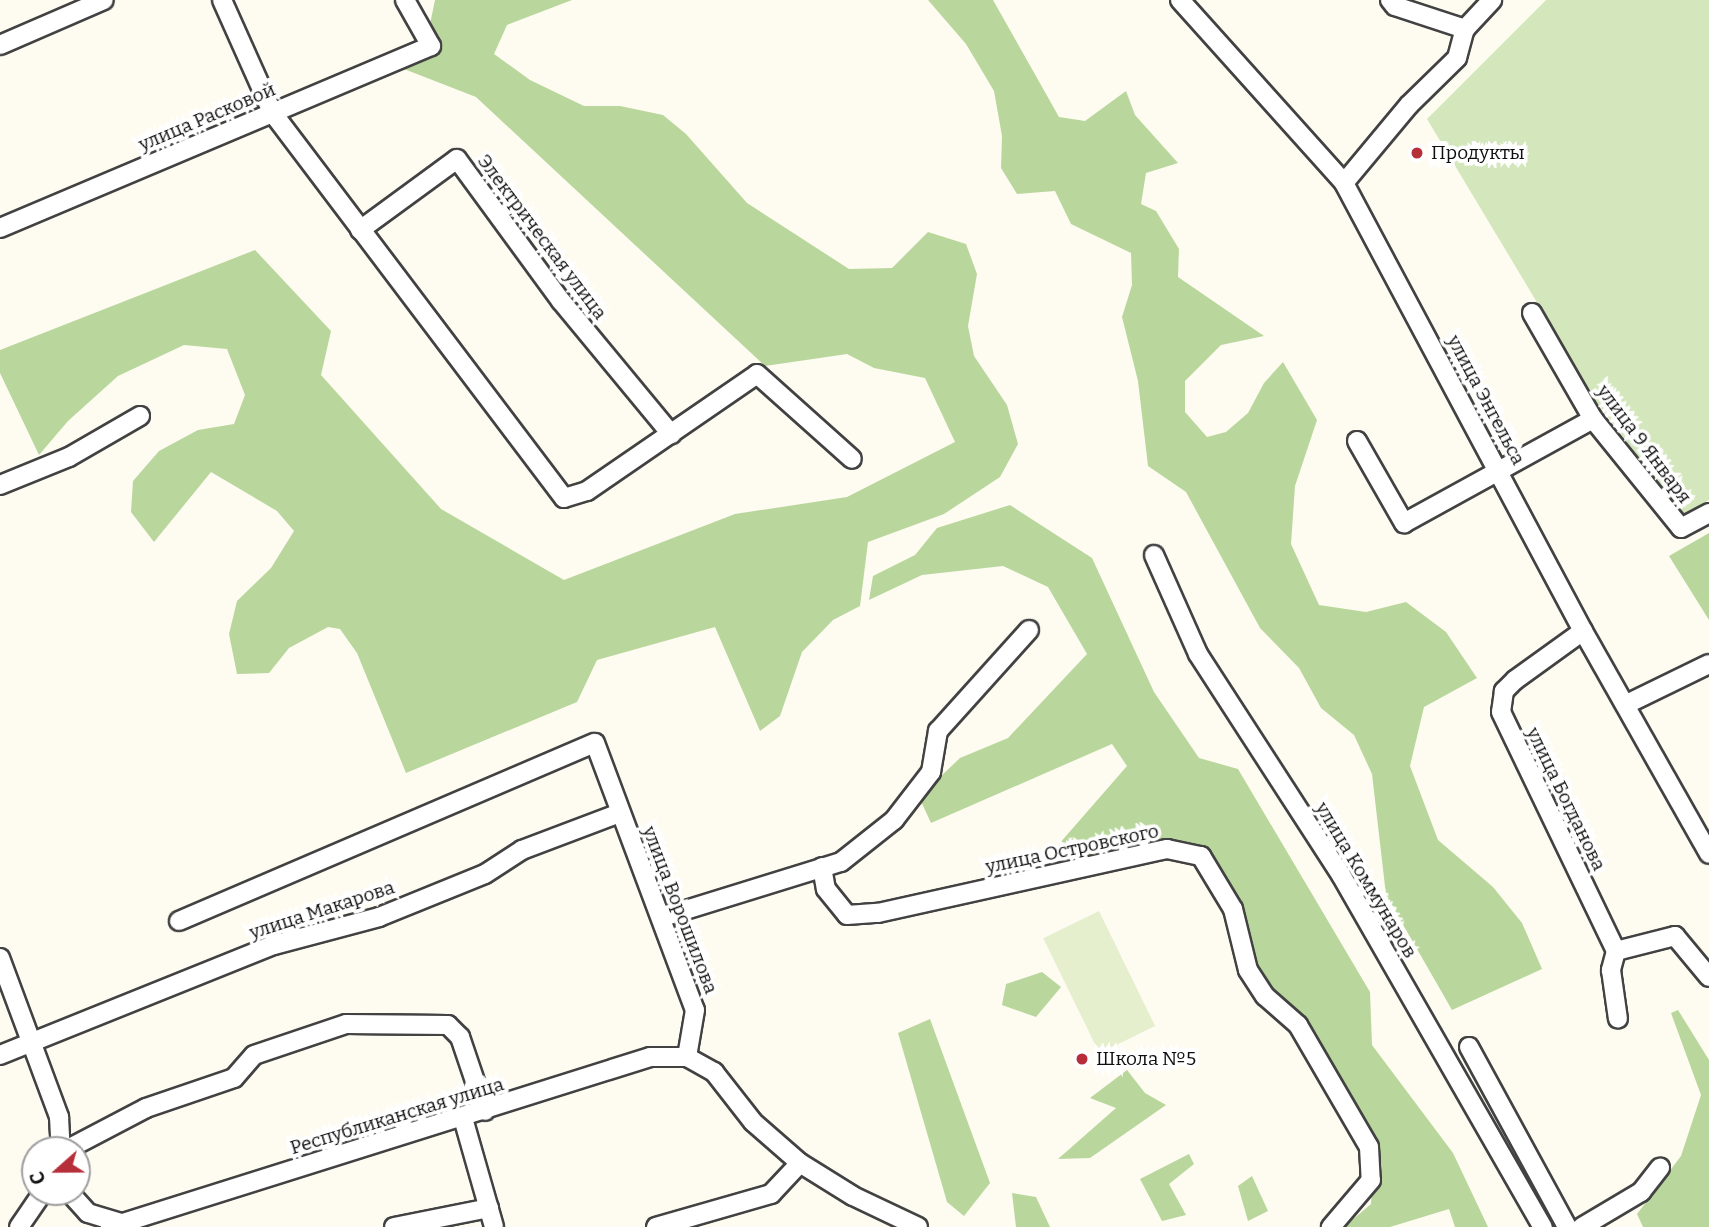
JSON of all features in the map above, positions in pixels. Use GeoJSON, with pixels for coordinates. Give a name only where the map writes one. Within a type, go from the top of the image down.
{"type":"FeatureCollection","features":[{"type":"Feature","properties":{"kind":"street"},"geometry":{"type":"LineString","coordinates":[[0,45],[104,0]]}},
{"type":"Feature","properties":{"kind":"street"},"geometry":{"type":"LineString","coordinates":[[222,0],[272,112],[564,498],[587,491],[757,374],[852,459]]}},
{"type":"Feature","properties":{"kind":"street","name":"улица Расковой"},"geometry":{"type":"LineString","coordinates":[[0,228],[431,46],[405,0]]}},
{"type":"Feature","properties":{"kind":"street","name":"улица Энгельса"},"geometry":{"type":"LineString","coordinates":[[1180,0],[1344,183],[1501,470],[1583,631],[1627,704],[1709,854]]}},
{"type":"Feature","properties":{"kind":"street"},"geometry":{"type":"LineString","coordinates":[[1390,0],[1395,6],[1465,29]]}},
{"type":"Feature","properties":{"kind":"street"},"geometry":{"type":"LineString","coordinates":[[1344,183],[1409,105],[1457,58],[1465,29],[1492,0]]}},
{"type":"Feature","properties":{"kind":"street","name":"Электрическая улица"},"geometry":{"type":"LineString","coordinates":[[360,230],[457,159],[561,301],[671,433]]}},
{"type":"Feature","properties":{"kind":"street","name":"улица 9 Января"},"geometry":{"type":"LineString","coordinates":[[1532,313],[1593,419],[1681,528],[1709,513]]}},
{"type":"Feature","properties":{"kind":"street"},"geometry":{"type":"LineString","coordinates":[[0,485],[69,457],[140,416]]}},
{"type":"Feature","properties":{"kind":"street"},"geometry":{"type":"LineString","coordinates":[[1357,441],[1404,523],[1593,419]]}},
{"type":"Feature","properties":{"kind":"street","name":"улица Коммунаров"},"geometry":{"type":"LineString","coordinates":[[1154,555],[1198,654],[1341,874],[1543,1227]]}},
{"type":"Feature","properties":{"kind":"street"},"geometry":{"type":"LineString","coordinates":[[663,917],[841,862],[894,820],[931,772],[938,731],[1029,629]]}},
{"type":"Feature","properties":{"kind":"street","name":"улица Богданова"},"geometry":{"type":"LineString","coordinates":[[1583,631],[1515,680],[1504,691],[1501,712],[1616,951]]}},
{"type":"Feature","properties":{"kind":"street"},"geometry":{"type":"LineString","coordinates":[[1627,704],[1709,664]]}},
{"type":"Feature","properties":{"kind":"street","name":"улица Ворошилова"},"geometry":{"type":"LineString","coordinates":[[595,743],[620,813],[663,917],[695,1010],[687,1057]]}},
{"type":"Feature","properties":{"kind":"street","name":"улица Макарова"},"geometry":{"type":"LineString","coordinates":[[179,921],[595,743]]}},
{"type":"Feature","properties":{"kind":"street","name":"улица Макарова"},"geometry":{"type":"LineString","coordinates":[[0,1055],[275,945],[379,917],[485,874],[522,850],[620,813]]}},
{"type":"Feature","properties":{"kind":"street","name":"улица Островского"},"geometry":{"type":"LineString","coordinates":[[822,867],[827,889],[847,915],[878,914],[1167,849],[1201,856],[1233,909],[1248,970],[1265,996],[1298,1025],[1369,1147],[1371,1180],[1331,1227]]}},
{"type":"Feature","properties":{"kind":"street"},"geometry":{"type":"LineString","coordinates":[[1618,1019],[1611,970],[1616,951],[1675,936],[1702,956],[1709,977]]}},
{"type":"Feature","properties":{"kind":"street"},"geometry":{"type":"LineString","coordinates":[[0,958],[33,1042],[59,1117],[62,1136]]}},
{"type":"Feature","properties":{"kind":"street"},"geometry":{"type":"LineString","coordinates":[[91,1136],[146,1108],[234,1078],[254,1055],[346,1024],[448,1025],[460,1037],[485,1111]]}},
{"type":"Feature","properties":{"kind":"street"},"geometry":{"type":"LineString","coordinates":[[1469,1047],[1567,1227]]}},
{"type":"Feature","properties":{"kind":"street","name":"Республиканская улица"},"geometry":{"type":"LineString","coordinates":[[115,1225],[463,1118],[650,1057],[687,1057]]}},
{"type":"Feature","properties":{"kind":"street"},"geometry":{"type":"LineString","coordinates":[[687,1057],[714,1072],[753,1122],[800,1163],[853,1196],[918,1227]]}},
{"type":"Feature","properties":{"kind":"street"},"geometry":{"type":"LineString","coordinates":[[463,1118],[494,1227]]}},
{"type":"Feature","properties":{"kind":"street"},"geometry":{"type":"LineString","coordinates":[[656,1227],[771,1194],[800,1163]]}},
{"type":"Feature","properties":{"kind":"street"},"geometry":{"type":"LineString","coordinates":[[1582,1227],[1641,1192],[1660,1168]]}},
{"type":"Feature","properties":{"kind":"street"},"geometry":{"type":"LineString","coordinates":[[19,1227],[33,1206]]}},
{"type":"Feature","properties":{"kind":"street"},"geometry":{"type":"LineString","coordinates":[[82,1206],[88,1213],[115,1225]]}},
{"type":"Feature","properties":{"kind":"street"},"geometry":{"type":"LineString","coordinates":[[394,1227],[489,1208]]}},
{"type":"Feature","properties":{"kind":"green space"},"geometry":{"type":"Polygon","coordinates":[[[435,0],[572,0],[507,25],[494,54],[530,80],[584,106],[620,106],[663,115],[686,134],[747,203],[849,269],[892,268],[928,232],[966,244],[977,274],[968,326],[974,356],[1007,405],[1018,444],[1000,477],[944,514],[868,542],[860,606],[833,620],[802,652],[780,716],[760,731],[715,627],[597,660],[577,702],[406,773],[357,653],[340,629],[328,627],[289,648],[269,673],[237,674],[229,634],[237,601],[271,568],[294,531],[277,511],[211,472],[154,542],[131,512],[133,481],[159,451],[198,430],[234,424],[245,395],[227,349],[184,345],[118,376],[68,421],[39,455],[0,373],[0,350],[255,250],[331,331],[321,375],[441,509],[564,580],[735,514],[847,497],[955,442],[925,378],[874,368],[847,354],[765,366],[476,97],[404,69],[439,55],[429,29],[435,0]]]}},
{"type":"Feature","properties":{"kind":"green space"},"geometry":{"type":"Polygon","coordinates":[[[928,0],[993,0],[1059,117],[1085,121],[1126,91],[1135,115],[1178,163],[1146,173],[1141,204],[1156,211],[1179,249],[1178,277],[1264,336],[1221,345],[1185,381],[1185,412],[1207,437],[1226,432],[1248,413],[1264,383],[1283,362],[1317,420],[1295,486],[1291,544],[1319,605],[1366,612],[1406,602],[1446,632],[1477,678],[1424,707],[1410,766],[1438,840],[1493,887],[1522,923],[1542,969],[1452,1010],[1386,895],[1372,774],[1354,735],[1321,708],[1299,668],[1260,628],[1186,492],[1148,466],[1138,381],[1122,317],[1132,285],[1131,253],[1071,224],[1055,191],[1017,194],[1001,168],[1002,136],[994,91],[966,44],[928,0]]]}},
{"type":"Feature","properties":{"kind":"green space"},"geometry":{"type":"Polygon","coordinates":[[[1546,0],[1709,0],[1709,500],[1683,515],[1598,404],[1427,119],[1546,0]]]}},
{"type":"Feature","properties":{"kind":"green space"},"geometry":{"type":"Polygon","coordinates":[[[1010,505],[1092,558],[1154,692],[1199,758],[1238,769],[1370,992],[1372,1045],[1453,1153],[1488,1227],[1455,1227],[1449,1209],[1390,1227],[1344,1227],[1371,1204],[1374,1147],[1253,956],[1242,908],[1212,858],[1197,847],[1068,865],[1059,844],[1127,766],[1112,744],[931,823],[919,797],[960,758],[1008,738],[1087,654],[1048,587],[1003,566],[922,575],[869,600],[873,576],[915,555],[937,528],[1010,505]]]}},
{"type":"Feature","properties":{"kind":"green space"},"geometry":{"type":"Polygon","coordinates":[[[1709,533],[1709,620],[1669,556],[1709,533]]]}},
{"type":"Feature","properties":{"kind":"green space"},"geometry":{"type":"Polygon","coordinates":[[[1099,911],[1155,1026],[1099,1053],[1043,938],[1099,911]]]}},
{"type":"Feature","properties":{"kind":"green space"},"geometry":{"type":"Polygon","coordinates":[[[1042,972],[1061,987],[1036,1017],[1002,1005],[1006,984],[1042,972]]]}},
{"type":"Feature","properties":{"kind":"green space"},"geometry":{"type":"Polygon","coordinates":[[[1678,1010],[1709,1060],[1709,1227],[1643,1227],[1637,1214],[1681,1156],[1701,1095],[1671,1013],[1678,1010]]]}},
{"type":"Feature","properties":{"kind":"green space"},"geometry":{"type":"Polygon","coordinates":[[[930,1019],[990,1183],[964,1216],[947,1202],[898,1033],[930,1019]]]}},
{"type":"Feature","properties":{"kind":"green space"},"geometry":{"type":"Polygon","coordinates":[[[1127,1070],[1145,1093],[1166,1105],[1090,1158],[1058,1159],[1116,1108],[1090,1098],[1127,1070]]]}},
{"type":"Feature","properties":{"kind":"green space"},"geometry":{"type":"Polygon","coordinates":[[[1189,1154],[1194,1164],[1169,1184],[1186,1215],[1162,1221],[1140,1179],[1189,1154]]]}},
{"type":"Feature","properties":{"kind":"green space"},"geometry":{"type":"Polygon","coordinates":[[[1252,1176],[1268,1211],[1248,1221],[1238,1186],[1252,1176]]]}},
{"type":"Feature","properties":{"kind":"green space"},"geometry":{"type":"Polygon","coordinates":[[[1012,1193],[1036,1197],[1050,1227],[1016,1227],[1012,1193]]]}},
{"type":"Feature","properties":{"kind":"place","name":"Продукты"},"geometry":{"type":"Point","coordinates":[1417,153]}},
{"type":"Feature","properties":{"kind":"place","name":"Школа №5"},"geometry":{"type":"Point","coordinates":[1082,1059]}}]}
